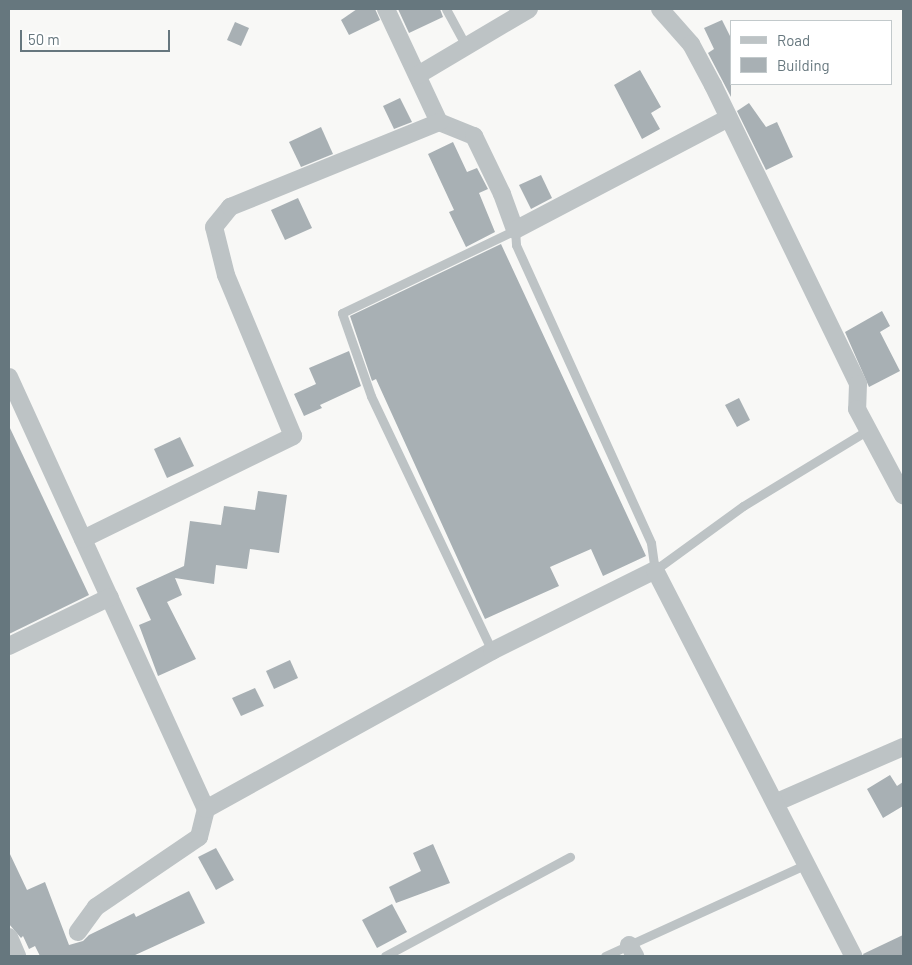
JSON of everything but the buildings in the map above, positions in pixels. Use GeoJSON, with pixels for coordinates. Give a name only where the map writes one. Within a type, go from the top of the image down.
{"type":"FeatureCollection","features":[{"type":"Feature","properties":{"kind":"street"},"geometry":{"type":"LineString","coordinates":[[386,9],[439,122]]}},
{"type":"Feature","properties":{"kind":"street"},"geometry":{"type":"LineString","coordinates":[[418,75],[529,9]]}},
{"type":"Feature","properties":{"kind":"street"},"geometry":{"type":"LineString","coordinates":[[660,9],[691,44],[728,118],[858,384],[857,409],[903,496]]}},
{"type":"Feature","properties":{"kind":"street"},"geometry":{"type":"LineString","coordinates":[[83,539],[293,436],[226,275],[214,226],[230,207],[439,122],[474,136],[502,194],[515,230],[728,118]]}},
{"type":"Feature","properties":{"kind":"street"},"geometry":{"type":"LineString","coordinates":[[9,377],[206,809],[199,837],[96,907],[78,932]]}},
{"type":"Feature","properties":{"kind":"street"},"geometry":{"type":"LineString","coordinates":[[206,809],[492,651],[655,570],[777,802],[853,956]]}},
{"type":"Feature","properties":{"kind":"street"},"geometry":{"type":"LineString","coordinates":[[9,646],[110,597]]}},
{"type":"Feature","properties":{"kind":"street"},"geometry":{"type":"LineString","coordinates":[[777,802],[903,747]]}},
{"type":"Feature","properties":{"kind":"street"},"geometry":{"type":"LineString","coordinates":[[9,937],[17,956]]}},
{"type":"Feature","properties":{"kind":"lane"},"geometry":{"type":"LineString","coordinates":[[446,9],[466,46]]}},
{"type":"Feature","properties":{"kind":"lane"},"geometry":{"type":"LineString","coordinates":[[492,651],[372,396],[342,313],[515,230],[516,245],[651,543],[655,570],[742,506],[868,430]]}},
{"type":"Feature","properties":{"kind":"lane"},"geometry":{"type":"LineString","coordinates":[[385,956],[570,857]]}},
{"type":"Feature","properties":{"kind":"lane"},"geometry":{"type":"LineString","coordinates":[[605,956],[632,951],[807,864]]}}]}
